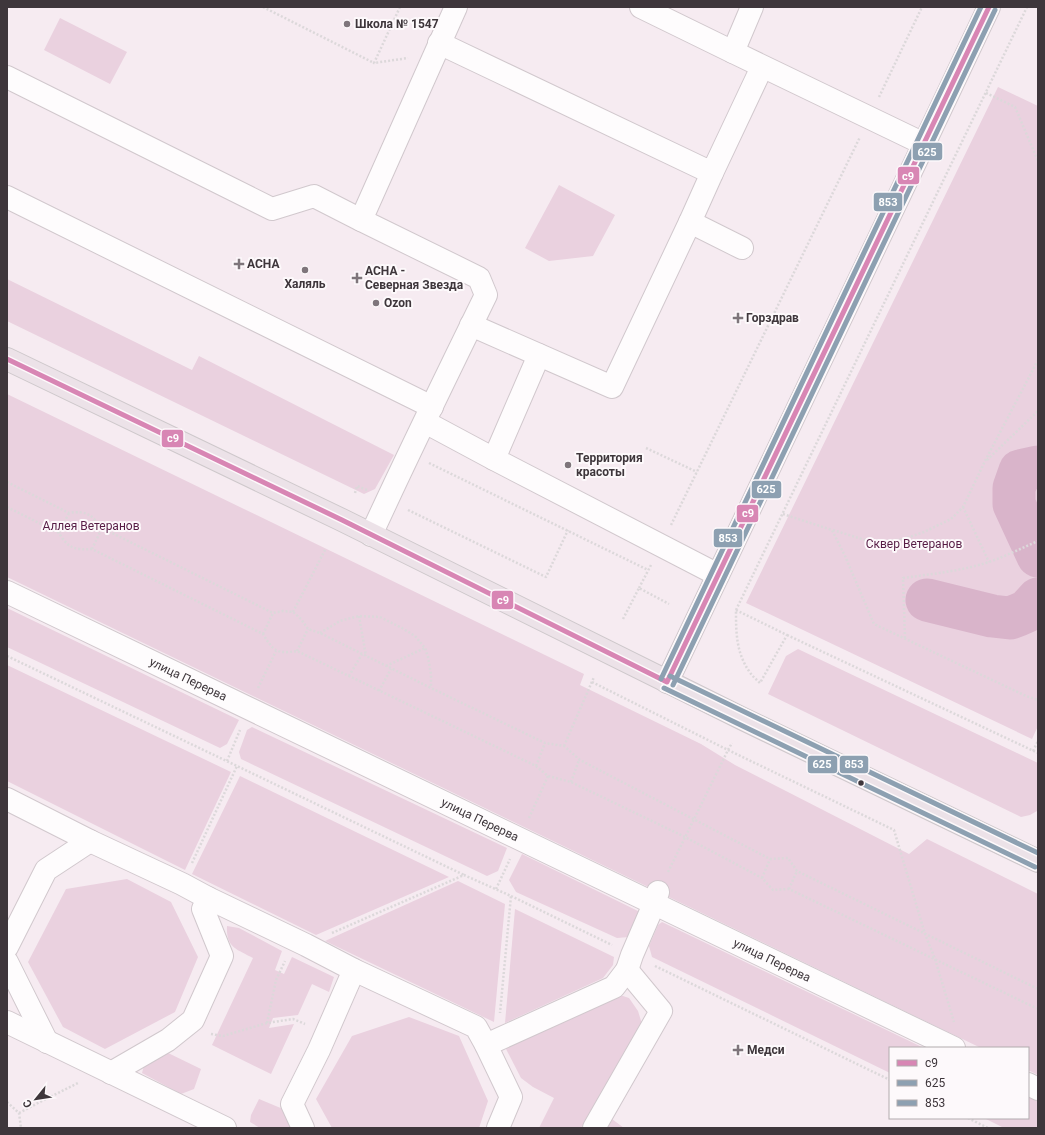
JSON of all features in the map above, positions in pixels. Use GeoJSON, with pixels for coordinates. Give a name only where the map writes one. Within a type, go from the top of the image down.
{"type":"FeatureCollection","features":[{"type":"Feature","properties":{"kind":"main road"},"geometry":{"type":"LineString","coordinates":[[7,359],[371,535],[667,682],[1036,855]]}},
{"type":"Feature","properties":{"kind":"street"},"geometry":{"type":"LineString","coordinates":[[361,220],[456,7]]}},
{"type":"Feature","properties":{"kind":"street"},"geometry":{"type":"LineString","coordinates":[[641,7],[924,144]]}},
{"type":"Feature","properties":{"kind":"street"},"geometry":{"type":"LineString","coordinates":[[733,52],[752,7]]}},
{"type":"Feature","properties":{"kind":"street"},"geometry":{"type":"LineString","coordinates":[[667,682],[989,7]]}},
{"type":"Feature","properties":{"kind":"street"},"geometry":{"type":"LineString","coordinates":[[437,48],[712,173]]}},
{"type":"Feature","properties":{"kind":"street"},"geometry":{"type":"LineString","coordinates":[[471,325],[612,387],[762,66]]}},
{"type":"Feature","properties":{"kind":"street"},"geometry":{"type":"LineString","coordinates":[[7,77],[272,209],[314,196],[479,278],[486,295],[371,535]]}},
{"type":"Feature","properties":{"kind":"street"},"geometry":{"type":"LineString","coordinates":[[7,198],[428,415],[494,459],[718,575]]}},
{"type":"Feature","properties":{"kind":"street"},"geometry":{"type":"LineString","coordinates":[[690,222],[742,248]]}},
{"type":"Feature","properties":{"kind":"street"},"geometry":{"type":"LineString","coordinates":[[494,459],[539,355]]}},
{"type":"Feature","properties":{"kind":"street","name":"улица Перерва"},"geometry":{"type":"LineString","coordinates":[[7,592],[656,898],[952,1047]]}},
{"type":"Feature","properties":{"kind":"street"},"geometry":{"type":"LineString","coordinates":[[7,799],[90,841],[306,945],[354,970],[476,1027],[492,1042],[511,1097],[498,1128]]}},
{"type":"Feature","properties":{"kind":"street"},"geometry":{"type":"LineString","coordinates":[[7,947],[46,870],[90,841]]}},
{"type":"Feature","properties":{"kind":"street"},"geometry":{"type":"LineString","coordinates":[[111,1073],[168,1040],[193,1020],[222,956],[203,909],[208,898]]}},
{"type":"Feature","properties":{"kind":"street"},"geometry":{"type":"LineString","coordinates":[[492,1042],[614,987],[630,962],[656,898]]}},
{"type":"Feature","properties":{"kind":"street"},"geometry":{"type":"LineString","coordinates":[[7,962],[48,1042]]}},
{"type":"Feature","properties":{"kind":"street"},"geometry":{"type":"LineString","coordinates":[[594,1128],[661,1011],[630,962]]}},
{"type":"Feature","properties":{"kind":"street"},"geometry":{"type":"LineString","coordinates":[[303,1128],[292,1104],[319,1050],[354,970]]}},
{"type":"Feature","properties":{"kind":"street"},"geometry":{"type":"LineString","coordinates":[[7,1022],[225,1128]]}},
{"type":"Feature","properties":{"kind":"street"},"geometry":{"type":"LineString","coordinates":[[1029,1084],[1038,1089]]}},
{"type":"Feature","properties":{"kind":"path"},"geometry":{"type":"LineString","coordinates":[[263,7],[374,63],[437,48]]}},
{"type":"Feature","properties":{"kind":"path"},"geometry":{"type":"LineString","coordinates":[[374,63],[400,7]]}},
{"type":"Feature","properties":{"kind":"path"},"geometry":{"type":"LineString","coordinates":[[623,619],[661,546],[922,7]]}},
{"type":"Feature","properties":{"kind":"path"},"geometry":{"type":"LineString","coordinates":[[787,635],[760,683],[749,671],[740,653],[736,635],[736,610],[1027,7]]}},
{"type":"Feature","properties":{"kind":"path"},"geometry":{"type":"LineString","coordinates":[[986,93],[1015,107],[1038,161]]}},
{"type":"Feature","properties":{"kind":"path"},"geometry":{"type":"LineString","coordinates":[[782,514],[865,540],[886,542],[904,539],[924,532],[951,519],[963,507],[985,461],[1038,360]]}},
{"type":"Feature","properties":{"kind":"path"},"geometry":{"type":"LineString","coordinates":[[985,461],[1038,410]]}},
{"type":"Feature","properties":{"kind":"path"},"geometry":{"type":"LineString","coordinates":[[646,448],[697,472]]}},
{"type":"Feature","properties":{"kind":"path"},"geometry":{"type":"LineString","coordinates":[[409,453],[648,570]]}},
{"type":"Feature","properties":{"kind":"path"},"geometry":{"type":"LineString","coordinates":[[7,482],[70,512],[78,511],[87,513],[102,528],[273,613],[283,611],[293,612],[301,619],[308,629],[320,633],[545,743],[564,746],[580,760],[770,859],[788,858],[798,871],[1038,988]]}},
{"type":"Feature","properties":{"kind":"path"},"geometry":{"type":"LineString","coordinates":[[355,493],[357,486],[546,577],[568,530]]}},
{"type":"Feature","properties":{"kind":"path"},"geometry":{"type":"LineString","coordinates":[[7,507],[59,533],[64,541],[71,547],[81,549],[92,548],[263,634],[276,651],[287,653],[298,652],[536,766],[548,776],[570,782],[685,838],[762,878],[773,890],[789,889],[1038,1009]]}},
{"type":"Feature","properties":{"kind":"path"},"geometry":{"type":"LineString","coordinates":[[963,507],[989,562]]}},
{"type":"Feature","properties":{"kind":"path"},"geometry":{"type":"LineString","coordinates":[[59,533],[70,512]]}},
{"type":"Feature","properties":{"kind":"path"},"geometry":{"type":"LineString","coordinates":[[92,548],[102,528]]}},
{"type":"Feature","properties":{"kind":"path"},"geometry":{"type":"LineString","coordinates":[[832,530],[845,556],[874,624],[1026,696],[1038,700]]}},
{"type":"Feature","properties":{"kind":"path"},"geometry":{"type":"LineString","coordinates":[[905,638],[903,578],[956,570],[989,562],[1038,542]]}},
{"type":"Feature","properties":{"kind":"path"},"geometry":{"type":"LineString","coordinates":[[293,612],[326,550]]}},
{"type":"Feature","properties":{"kind":"path"},"geometry":{"type":"LineString","coordinates":[[639,588],[669,604]]}},
{"type":"Feature","properties":{"kind":"path"},"geometry":{"type":"LineString","coordinates":[[736,610],[1038,753]]}},
{"type":"Feature","properties":{"kind":"path"},"geometry":{"type":"LineString","coordinates":[[263,634],[273,613]]}},
{"type":"Feature","properties":{"kind":"path"},"geometry":{"type":"LineString","coordinates":[[320,633],[340,621],[359,616],[380,617],[391,622],[415,636],[424,648],[428,657],[431,674],[431,688]]}},
{"type":"Feature","properties":{"kind":"path"},"geometry":{"type":"LineString","coordinates":[[359,616],[366,656]]}},
{"type":"Feature","properties":{"kind":"path"},"geometry":{"type":"LineString","coordinates":[[298,652],[308,629]]}},
{"type":"Feature","properties":{"kind":"path"},"geometry":{"type":"LineString","coordinates":[[386,666],[424,648]]}},
{"type":"Feature","properties":{"kind":"path"},"geometry":{"type":"LineString","coordinates":[[257,690],[276,651]]}},
{"type":"Feature","properties":{"kind":"path"},"geometry":{"type":"LineString","coordinates":[[349,676],[362,654]]}},
{"type":"Feature","properties":{"kind":"path"},"geometry":{"type":"LineString","coordinates":[[7,656],[464,875],[511,896],[630,962],[889,1080]]}},
{"type":"Feature","properties":{"kind":"path"},"geometry":{"type":"LineString","coordinates":[[379,691],[391,669]]}},
{"type":"Feature","properties":{"kind":"path"},"geometry":{"type":"LineString","coordinates":[[564,746],[594,677]]}},
{"type":"Feature","properties":{"kind":"path"},"geometry":{"type":"LineString","coordinates":[[592,682],[728,750],[894,830],[925,934],[935,959],[954,1023]]}},
{"type":"Feature","properties":{"kind":"path"},"geometry":{"type":"LineString","coordinates":[[226,761],[241,728]]}},
{"type":"Feature","properties":{"kind":"path"},"geometry":{"type":"LineString","coordinates":[[1033,751],[1038,741]]}},
{"type":"Feature","properties":{"kind":"path"},"geometry":{"type":"LineString","coordinates":[[536,766],[545,743]]}},
{"type":"Feature","properties":{"kind":"path"},"geometry":{"type":"LineString","coordinates":[[656,898],[732,743]]}},
{"type":"Feature","properties":{"kind":"path"},"geometry":{"type":"LineString","coordinates":[[570,782],[580,760]]}},
{"type":"Feature","properties":{"kind":"path"},"geometry":{"type":"LineString","coordinates":[[182,884],[237,766]]}},
{"type":"Feature","properties":{"kind":"path"},"geometry":{"type":"LineString","coordinates":[[527,821],[548,776]]}},
{"type":"Feature","properties":{"kind":"path"},"geometry":{"type":"LineString","coordinates":[[496,889],[510,858]]}},
{"type":"Feature","properties":{"kind":"path"},"geometry":{"type":"LineString","coordinates":[[762,878],[770,859]]}},
{"type":"Feature","properties":{"kind":"path"},"geometry":{"type":"LineString","coordinates":[[789,889],[798,871]]}},
{"type":"Feature","properties":{"kind":"path"},"geometry":{"type":"LineString","coordinates":[[267,1023],[276,980],[288,954],[464,875]]}},
{"type":"Feature","properties":{"kind":"path"},"geometry":{"type":"LineString","coordinates":[[492,1042],[511,896]]}},
{"type":"Feature","properties":{"kind":"path"},"geometry":{"type":"LineString","coordinates":[[183,1028],[223,1036],[267,1023],[293,1019],[309,1026]]}},
{"type":"Feature","properties":{"kind":"path"},"geometry":{"type":"LineString","coordinates":[[7,1102],[19,1114],[21,1128]]}},
{"type":"Feature","properties":{"kind":"path"},"geometry":{"type":"LineString","coordinates":[[19,1114],[38,1102]]}},
{"type":"Feature","properties":{"kind":"path"},"geometry":{"type":"LineString","coordinates":[[970,1119],[988,1128]]}},
{"type":"Feature","properties":{"kind":"green space"},"geometry":{"type":"Polygon","coordinates":[[[60,18],[127,52],[110,84],[44,50],[60,18]]]}},
{"type":"Feature","properties":{"kind":"green space","name":"Сквер Ветеранов"},"geometry":{"type":"Polygon","coordinates":[[[998,87],[1038,106],[1038,726],[1032,739],[746,603],[998,87]]]}},
{"type":"Feature","properties":{"kind":"green space"},"geometry":{"type":"Polygon","coordinates":[[[559,185],[615,215],[593,256],[549,261],[525,248],[559,185]]]}},
{"type":"Feature","properties":{"kind":"green space"},"geometry":{"type":"Polygon","coordinates":[[[7,279],[192,370],[199,356],[394,455],[375,489],[364,494],[7,321],[7,279]]]}},
{"type":"Feature","properties":{"kind":"green space","name":"Аллея Ветеранов"},"geometry":{"type":"Polygon","coordinates":[[[7,394],[584,674],[580,685],[701,744],[735,765],[909,854],[927,839],[1038,894],[1038,1075],[1029,1070],[1029,1047],[979,1047],[7,577],[7,394]]]}},
{"type":"Feature","properties":{"kind":"green space"},"geometry":{"type":"Polygon","coordinates":[[[7,608],[239,720],[227,744],[220,748],[7,647],[7,608]]]}},
{"type":"Feature","properties":{"kind":"green space"},"geometry":{"type":"Polygon","coordinates":[[[798,649],[1038,763],[1037,811],[1030,815],[1021,817],[768,694],[786,656],[798,649]]]}},
{"type":"Feature","properties":{"kind":"green space"},"geometry":{"type":"Polygon","coordinates":[[[7,665],[231,772],[185,870],[7,781],[7,665]]]}},
{"type":"Feature","properties":{"kind":"green space"},"geometry":{"type":"Polygon","coordinates":[[[252,727],[507,848],[498,871],[487,876],[241,759],[239,752],[247,730],[252,727]]]}},
{"type":"Feature","properties":{"kind":"green space"},"geometry":{"type":"Polygon","coordinates":[[[240,776],[449,877],[316,935],[192,874],[240,776]]]}},
{"type":"Feature","properties":{"kind":"green space"},"geometry":{"type":"Polygon","coordinates":[[[522,854],[640,912],[629,937],[617,938],[516,892],[509,880],[522,854]]]}},
{"type":"Feature","properties":{"kind":"green space"},"geometry":{"type":"Polygon","coordinates":[[[127,879],[171,902],[198,957],[175,1012],[105,1049],[63,1027],[28,962],[66,889],[127,879]]]}},
{"type":"Feature","properties":{"kind":"green space"},"geometry":{"type":"Polygon","coordinates":[[[458,881],[505,904],[494,1022],[325,941],[458,881]]]}},
{"type":"Feature","properties":{"kind":"green space"},"geometry":{"type":"Polygon","coordinates":[[[515,909],[614,957],[613,965],[603,978],[505,1023],[515,909]]]}},
{"type":"Feature","properties":{"kind":"green space"},"geometry":{"type":"Polygon","coordinates":[[[662,922],[922,1047],[889,1047],[889,1073],[652,957],[649,946],[658,925],[662,922]]]}},
{"type":"Feature","properties":{"kind":"green space"},"geometry":{"type":"Polygon","coordinates":[[[227,926],[239,928],[282,951],[275,970],[284,974],[292,957],[334,977],[329,992],[312,984],[298,1015],[273,1018],[269,1028],[294,1024],[271,1074],[212,1045],[253,958],[234,947],[228,939],[227,926]]]}},
{"type":"Feature","properties":{"kind":"green space"},"geometry":{"type":"Polygon","coordinates":[[[620,995],[629,998],[638,1011],[642,1024],[581,1128],[539,1128],[554,1098],[533,1087],[521,1078],[506,1049],[509,1044],[620,995]]]}},
{"type":"Feature","properties":{"kind":"green space"},"geometry":{"type":"Polygon","coordinates":[[[409,1017],[459,1036],[488,1101],[479,1128],[332,1128],[316,1099],[352,1036],[409,1017]]]}},
{"type":"Feature","properties":{"kind":"green space"},"geometry":{"type":"Polygon","coordinates":[[[164,1051],[201,1069],[194,1089],[181,1094],[142,1073],[145,1062],[164,1051]]]}},
{"type":"Feature","properties":{"kind":"green space"},"geometry":{"type":"Polygon","coordinates":[[[1029,1097],[1038,1101],[1038,1128],[1004,1128],[986,1119],[1029,1119],[1029,1097]]]}},
{"type":"Feature","properties":{"kind":"green space"},"geometry":{"type":"Polygon","coordinates":[[[259,1099],[283,1109],[294,1128],[260,1128],[250,1122],[251,1115],[259,1099]]]}},
{"type":"Feature","properties":{"kind":"green space"},"geometry":{"type":"Polygon","coordinates":[[[612,1119],[624,1128],[606,1128],[612,1119]]]}},
{"type":"Feature","properties":{"kind":"waterway"},"geometry":{"type":"LineString","coordinates":[[1038,467],[1020,471],[1014,488],[1014,504],[1038,556]]}},
{"type":"Feature","properties":{"kind":"waterway"},"geometry":{"type":"LineString","coordinates":[[927,600],[992,616],[1010,618],[1027,611],[1038,599]]}},
{"type":"Feature","properties":{"kind":"transit line","name":"853"},"geometry":{"type":"LineString","coordinates":[[661,679],[981,7]]}},
{"type":"Feature","properties":{"kind":"transit line","name":"с9"},"geometry":{"type":"LineString","coordinates":[[667,682],[989,7]]}},
{"type":"Feature","properties":{"kind":"transit line","name":"625"},"geometry":{"type":"LineString","coordinates":[[673,685],[995,10]]}},
{"type":"Feature","properties":{"kind":"transit line","name":"с9"},"geometry":{"type":"LineString","coordinates":[[7,359],[342,520],[667,682]]}},
{"type":"Feature","properties":{"kind":"transit line","name":"853"},"geometry":{"type":"LineString","coordinates":[[670,676],[1038,853]]}},
{"type":"Feature","properties":{"kind":"transit line","name":"625"},"geometry":{"type":"LineString","coordinates":[[664,688],[1035,867]]}},
{"type":"Feature","properties":{"kind":"place","name":"Школа № 1547"},"geometry":{"type":"Point","coordinates":[347,24]}},
{"type":"Feature","properties":{"kind":"place","name":"АСНА"},"geometry":{"type":"Point","coordinates":[239,264]}},
{"type":"Feature","properties":{"kind":"place","name":"Халяль"},"geometry":{"type":"Point","coordinates":[305,270]}},
{"type":"Feature","properties":{"kind":"place","name":"АСНА - Северная Звезда"},"geometry":{"type":"Point","coordinates":[357,278]}},
{"type":"Feature","properties":{"kind":"place","name":"Ozon"},"geometry":{"type":"Point","coordinates":[376,303]}},
{"type":"Feature","properties":{"kind":"place","name":"Горздрав"},"geometry":{"type":"Point","coordinates":[738,318]}},
{"type":"Feature","properties":{"kind":"place","name":"Территория красоты"},"geometry":{"type":"Point","coordinates":[568,465]}},
{"type":"Feature","properties":{"kind":"place","name":"Медси"},"geometry":{"type":"Point","coordinates":[738,1050]}}]}
